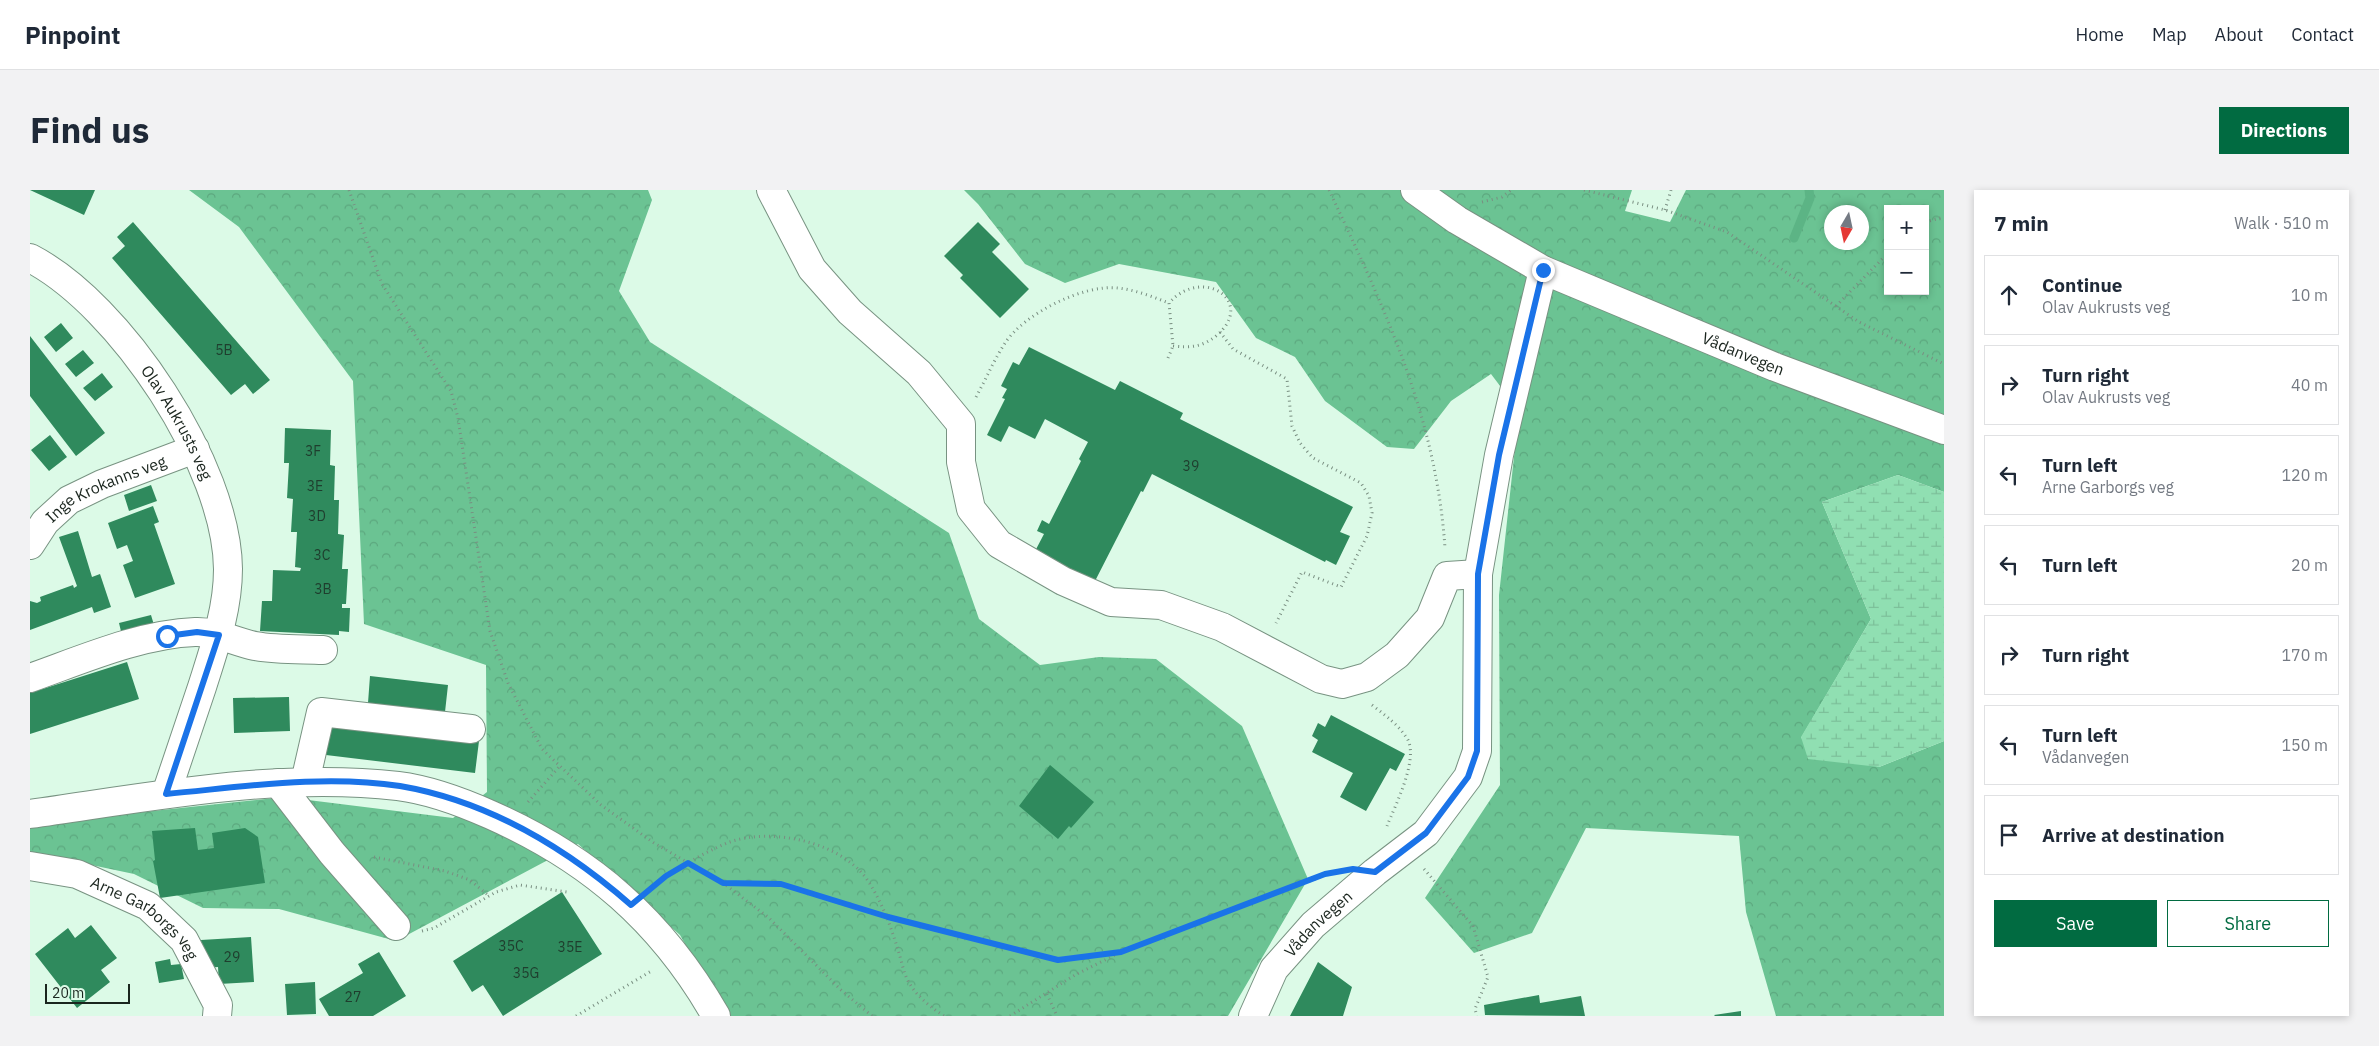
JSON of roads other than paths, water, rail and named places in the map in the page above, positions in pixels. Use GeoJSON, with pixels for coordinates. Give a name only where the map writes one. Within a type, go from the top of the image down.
{"type":"FeatureCollection","features":[{"type":"Feature","properties":{"kind":"street"},"geometry":{"type":"LineString","coordinates":[[772,190],[812,269],[850,312],[920,373],[961,424],[961,462],[971,509],[999,544],[1063,581],[1111,602],[1161,605],[1222,627],[1321,679],[1342,684],[1367,677],[1397,655],[1430,618],[1447,576],[1478,574]]}},
{"type":"Feature","properties":{"kind":"street","name":"Vådanvegen"},"geometry":{"type":"LineString","coordinates":[[1415,190],[1457,220],[1543,270],[1775,367],[1944,430]]}},
{"type":"Feature","properties":{"kind":"street","name":"Olav Aukrusts veg"},"geometry":{"type":"LineString","coordinates":[[30,258],[78,291],[118,331],[162,392],[195,448],[209,478],[225,537],[228,570],[219,635],[166,794]]}},
{"type":"Feature","properties":{"kind":"street","name":"Vådanvegen"},"geometry":{"type":"LineString","coordinates":[[1253,1016],[1274,969],[1312,925],[1375,872],[1426,833],[1468,777],[1477,751],[1478,574],[1499,455],[1543,270]]}},
{"type":"Feature","properties":{"kind":"street","name":"Inge Krokanns veg"},"geometry":{"type":"LineString","coordinates":[[30,545],[45,522],[69,500],[102,484],[195,448]]}},
{"type":"Feature","properties":{"kind":"street"},"geometry":{"type":"LineString","coordinates":[[30,678],[106,651],[167,636],[197,632],[219,635],[255,646],[323,650]]}},
{"type":"Feature","properties":{"kind":"street"},"geometry":{"type":"LineString","coordinates":[[292,783],[321,712],[471,729]]}},
{"type":"Feature","properties":{"kind":"street"},"geometry":{"type":"LineString","coordinates":[[30,814],[166,794],[292,783],[353,782],[400,786],[466,805],[510,824],[564,852],[607,884],[631,905],[676,955],[716,1016]]}},
{"type":"Feature","properties":{"kind":"street"},"geometry":{"type":"LineString","coordinates":[[292,783],[332,853],[396,926]]}},
{"type":"Feature","properties":{"kind":"street","name":"Arne Garborgs veg"},"geometry":{"type":"LineString","coordinates":[[30,866],[77,874],[148,906],[184,940],[218,1005],[217,1016]]}},
{"type":"Feature","properties":{"kind":"waterway"},"geometry":{"type":"LineString","coordinates":[[1794,238],[1810,198],[1809,190]]}}]}
